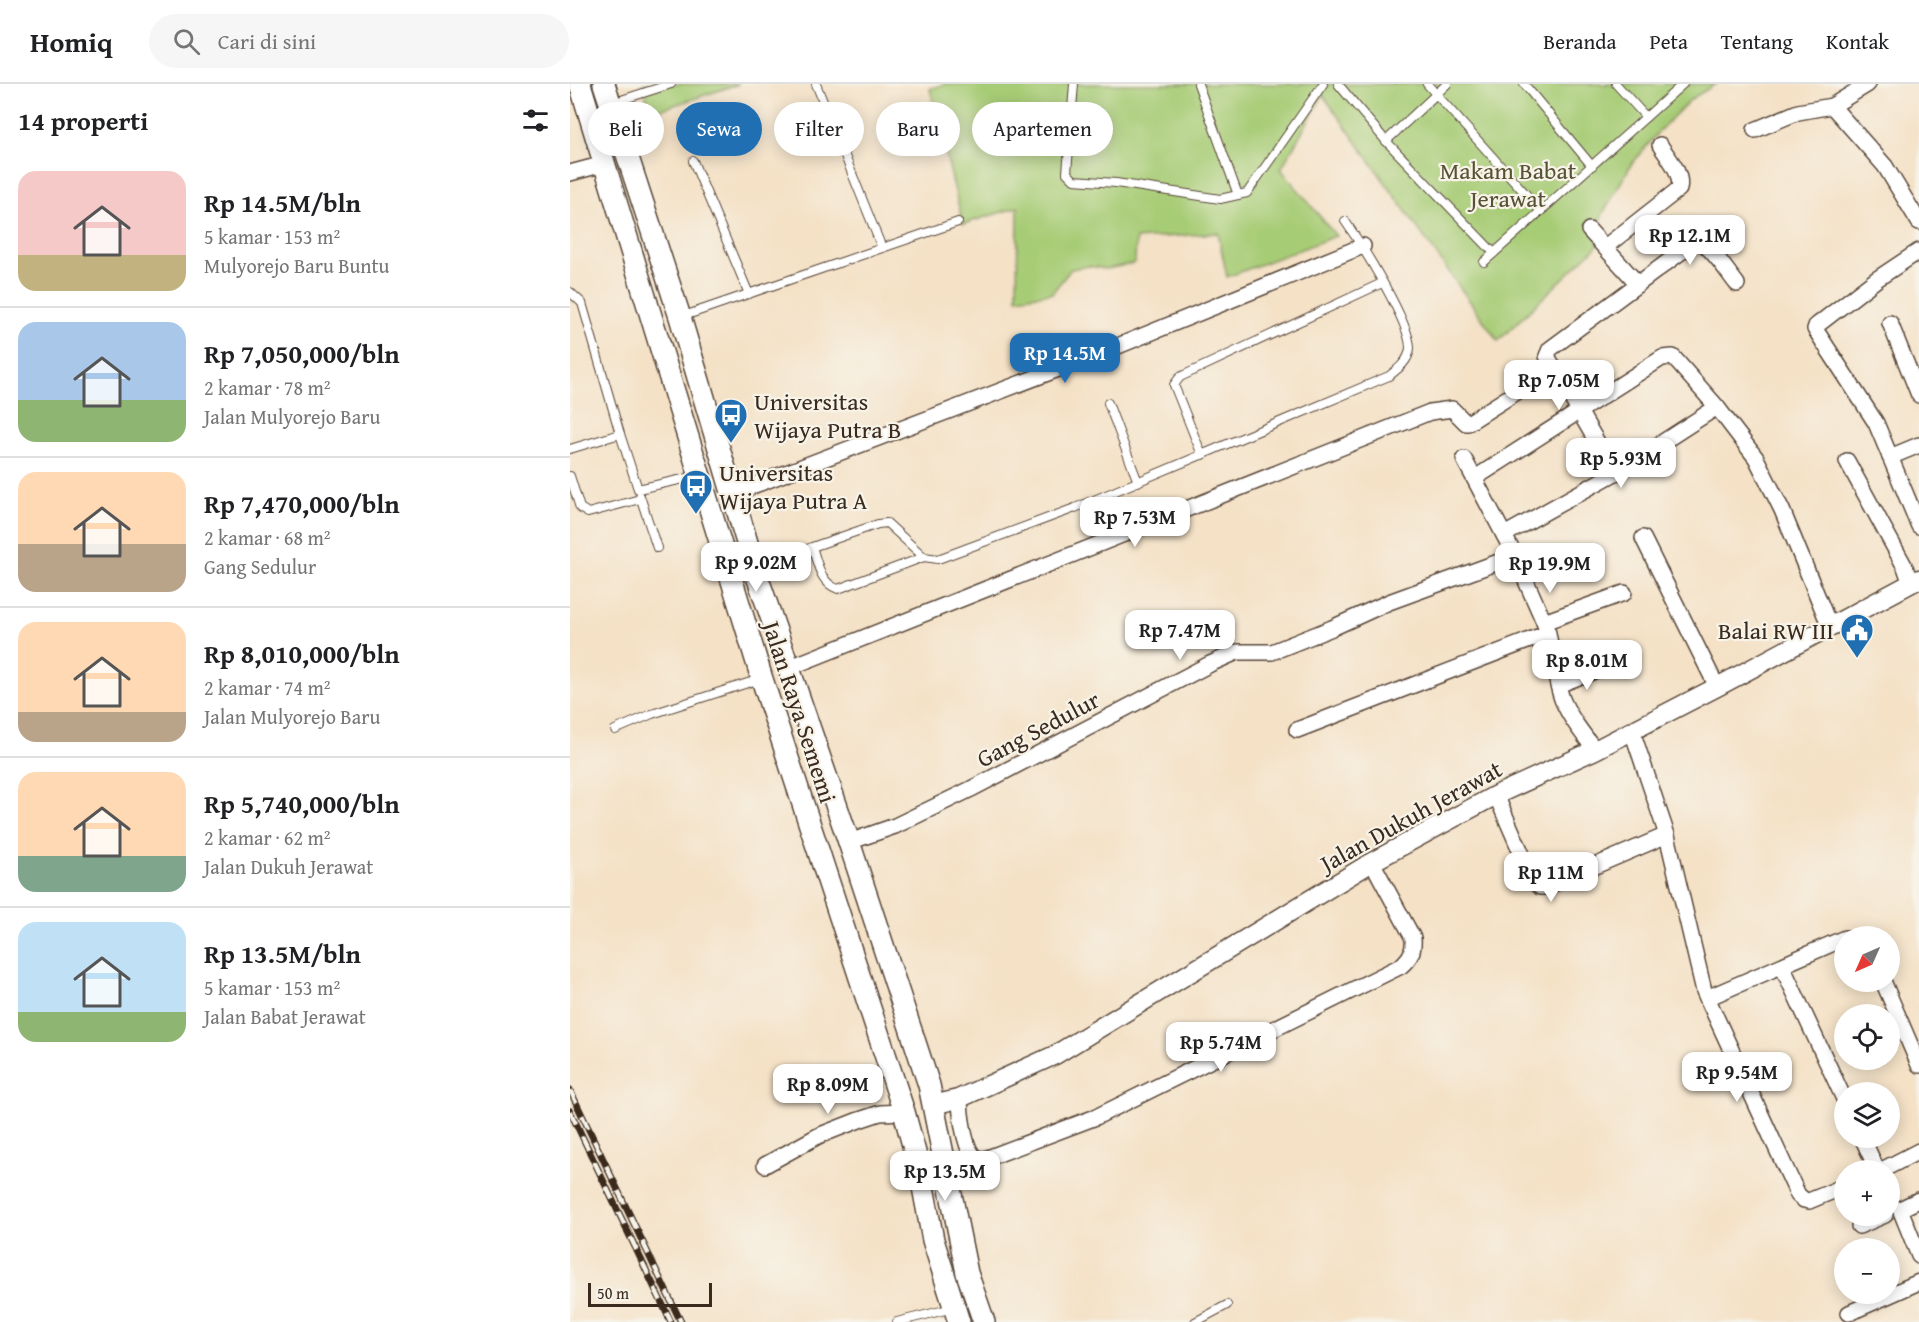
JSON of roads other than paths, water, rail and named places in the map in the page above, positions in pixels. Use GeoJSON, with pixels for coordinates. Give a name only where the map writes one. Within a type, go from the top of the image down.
{"type":"FeatureCollection","features":[{"type":"Feature","properties":{"kind":"main road","name":"Jalan Raya Sememi"},"geometry":{"type":"LineString","coordinates":[[580,84],[588,111]]}},
{"type":"Feature","properties":{"kind":"main road","name":"Jalan Raya Sememi"},"geometry":{"type":"LineString","coordinates":[[613,96],[687,315],[742,492],[756,573],[799,664],[859,839],[929,1084],[949,1101],[968,1273],[984,1322]]}},
{"type":"Feature","properties":{"kind":"main road","name":"Jalan Raya Sememi"},"geometry":{"type":"LineString","coordinates":[[602,156],[762,679],[904,1112],[920,1171],[933,1240],[957,1315]]}},
{"type":"Feature","properties":{"kind":"main road"},"geometry":{"type":"LineString","coordinates":[[655,327],[687,315]]}},
{"type":"Feature","properties":{"kind":"street"},"geometry":{"type":"LineString","coordinates":[[1755,130],[1798,112],[1832,106],[1868,84]]}},
{"type":"Feature","properties":{"kind":"street"},"geometry":{"type":"LineString","coordinates":[[1832,106],[1885,166],[1919,222]]}},
{"type":"Feature","properties":{"kind":"street"},"geometry":{"type":"LineString","coordinates":[[1605,247],[1679,189],[1681,182],[1677,171],[1660,145]]}},
{"type":"Feature","properties":{"kind":"street"},"geometry":{"type":"LineString","coordinates":[[570,173],[604,164]]}},
{"type":"Feature","properties":{"kind":"street"},"geometry":{"type":"LineString","coordinates":[[1589,230],[1638,285]]}},
{"type":"Feature","properties":{"kind":"street"},"geometry":{"type":"LineString","coordinates":[[1615,473],[1547,359],[1547,353],[1697,240],[1712,252],[1737,284]]}},
{"type":"Feature","properties":{"kind":"street"},"geometry":{"type":"LineString","coordinates":[[742,492],[1113,348],[1363,246]]}},
{"type":"Feature","properties":{"kind":"street"},"geometry":{"type":"LineString","coordinates":[[1919,251],[1877,279],[1815,329],[1876,423],[1919,526]]}},
{"type":"Feature","properties":{"kind":"street"},"geometry":{"type":"LineString","coordinates":[[1890,323],[1919,395]]}},
{"type":"Feature","properties":{"kind":"street"},"geometry":{"type":"LineString","coordinates":[[1475,478],[1667,356],[1673,357],[1717,407],[1756,458],[1782,510],[1830,627]]}},
{"type":"Feature","properties":{"kind":"street"},"geometry":{"type":"LineString","coordinates":[[799,664],[1430,412],[1452,409],[1468,423],[1553,369]]}},
{"type":"Feature","properties":{"kind":"street"},"geometry":{"type":"LineString","coordinates":[[1504,535],[1615,473],[1717,407]]}},
{"type":"Feature","properties":{"kind":"street"},"geometry":{"type":"LineString","coordinates":[[1890,457],[1919,445]]}},
{"type":"Feature","properties":{"kind":"street"},"geometry":{"type":"LineString","coordinates":[[1464,459],[1515,556],[1546,627],[1558,685],[1570,716],[1595,750]]}},
{"type":"Feature","properties":{"kind":"street"},"geometry":{"type":"LineString","coordinates":[[1847,460],[1915,582]]}},
{"type":"Feature","properties":{"kind":"street"},"geometry":{"type":"LineString","coordinates":[[1643,538],[1717,687]]}},
{"type":"Feature","properties":{"kind":"street","name":"Gang Sedulur"},"geometry":{"type":"LineString","coordinates":[[859,839],[895,826],[972,789],[1237,652],[1272,652],[1389,602],[1515,556]]}},
{"type":"Feature","properties":{"kind":"street","name":"Jalan Dukuh Jerawat"},"geometry":{"type":"LineString","coordinates":[[949,1101],[1055,1055],[1372,862],[1496,795],[1595,750],[1915,582]]}},
{"type":"Feature","properties":{"kind":"street"},"geometry":{"type":"LineString","coordinates":[[1297,730],[1624,593]]}},
{"type":"Feature","properties":{"kind":"street"},"geometry":{"type":"LineString","coordinates":[[1558,685],[1605,667]]}},
{"type":"Feature","properties":{"kind":"street"},"geometry":{"type":"LineString","coordinates":[[1632,731],[1667,835],[1707,998],[1798,1195],[1809,1201],[1834,1191]]}},
{"type":"Feature","properties":{"kind":"street"},"geometry":{"type":"LineString","coordinates":[[1496,795],[1534,882],[1540,887],[1546,887],[1667,835]]}},
{"type":"Feature","properties":{"kind":"street"},"geometry":{"type":"LineString","coordinates":[[949,1101],[962,1120],[971,1154],[976,1158],[985,1159],[1096,1117],[1401,966],[1414,949],[1413,938],[1372,862]]}},
{"type":"Feature","properties":{"kind":"street"},"geometry":{"type":"LineString","coordinates":[[1707,998],[1834,943]]}},
{"type":"Feature","properties":{"kind":"street"},"geometry":{"type":"LineString","coordinates":[[1782,966],[1836,1082]]}},
{"type":"Feature","properties":{"kind":"street"},"geometry":{"type":"LineString","coordinates":[[1888,992],[1919,1065]]}},
{"type":"Feature","properties":{"kind":"street"},"geometry":{"type":"LineString","coordinates":[[765,1165],[818,1136],[859,1120],[880,1113],[904,1112]]}},
{"type":"Feature","properties":{"kind":"street"},"geometry":{"type":"LineString","coordinates":[[1900,1161],[1919,1151]]}},
{"type":"Feature","properties":{"kind":"street"},"geometry":{"type":"LineString","coordinates":[[1900,1208],[1919,1200]]}},
{"type":"Feature","properties":{"kind":"street"},"geometry":{"type":"LineString","coordinates":[[1900,1225],[1919,1256]]}},
{"type":"Feature","properties":{"kind":"street"},"geometry":{"type":"LineString","coordinates":[[1849,1312],[1919,1282]]}},
{"type":"Feature","properties":{"kind":"lane"},"geometry":{"type":"LineString","coordinates":[[613,96],[648,92],[671,84]]}},
{"type":"Feature","properties":{"kind":"lane"},"geometry":{"type":"LineString","coordinates":[[816,84],[882,248]]}},
{"type":"Feature","properties":{"kind":"lane"},"geometry":{"type":"LineString","coordinates":[[1074,84],[1067,168],[1069,177],[1074,180],[1116,183],[1220,199],[1248,193],[1323,84]]}},
{"type":"Feature","properties":{"kind":"lane"},"geometry":{"type":"LineString","coordinates":[[1198,84],[1238,195]]}},
{"type":"Feature","properties":{"kind":"lane"},"geometry":{"type":"LineString","coordinates":[[1338,84],[1386,141],[1494,253]]}},
{"type":"Feature","properties":{"kind":"lane"},"geometry":{"type":"LineString","coordinates":[[1427,84],[1541,211]]}},
{"type":"Feature","properties":{"kind":"lane"},"geometry":{"type":"LineString","coordinates":[[1386,141],[1447,84]]}},
{"type":"Feature","properties":{"kind":"lane"},"geometry":{"type":"LineString","coordinates":[[1524,84],[1592,166]]}},
{"type":"Feature","properties":{"kind":"lane"},"geometry":{"type":"LineString","coordinates":[[1616,84],[1646,117]]}},
{"type":"Feature","properties":{"kind":"lane"},"geometry":{"type":"LineString","coordinates":[[1484,262],[1683,84]]}},
{"type":"Feature","properties":{"kind":"lane"},"geometry":{"type":"LineString","coordinates":[[693,161],[749,294]]}},
{"type":"Feature","properties":{"kind":"lane"},"geometry":{"type":"LineString","coordinates":[[812,547],[825,581],[838,589],[924,557],[938,559],[1075,508],[1389,376],[1401,367],[1408,356],[1410,347],[1405,327],[1363,246],[1345,221]]}},
{"type":"Feature","properties":{"kind":"lane"},"geometry":{"type":"LineString","coordinates":[[687,315],[958,222]]}},
{"type":"Feature","properties":{"kind":"lane"},"geometry":{"type":"LineString","coordinates":[[1202,455],[1174,385],[1180,377],[1382,283]]}},
{"type":"Feature","properties":{"kind":"lane"},"geometry":{"type":"LineString","coordinates":[[570,292],[582,303],[620,434],[657,548]]}},
{"type":"Feature","properties":{"kind":"lane"},"geometry":{"type":"LineString","coordinates":[[1108,403],[1138,482]]}},
{"type":"Feature","properties":{"kind":"lane"},"geometry":{"type":"LineString","coordinates":[[570,449],[620,434]]}},
{"type":"Feature","properties":{"kind":"lane"},"geometry":{"type":"LineString","coordinates":[[570,476],[580,508],[588,513],[640,499]]}},
{"type":"Feature","properties":{"kind":"lane"},"geometry":{"type":"LineString","coordinates":[[638,489],[699,476]]}},
{"type":"Feature","properties":{"kind":"lane"},"geometry":{"type":"LineString","coordinates":[[756,573],[812,547],[887,523],[924,557]]}},
{"type":"Feature","properties":{"kind":"lane"},"geometry":{"type":"LineString","coordinates":[[615,730],[652,714],[762,679]]}},
{"type":"Feature","properties":{"kind":"lane"},"geometry":{"type":"LineString","coordinates":[[1195,1322],[1227,1305]]}},
{"type":"Feature","properties":{"kind":"lane"},"geometry":{"type":"LineString","coordinates":[[897,1322],[957,1315]]}},
{"type":"Feature","properties":{"kind":"railway"},"geometry":{"type":"LineString","coordinates":[[570,1090],[681,1322]]}},
{"type":"Feature","properties":{"kind":"railway"},"geometry":{"type":"LineString","coordinates":[[570,1111],[671,1322]]}},
{"type":"Feature","properties":{"kind":"place","name":"Universitas Wijaya Putra B"},"geometry":{"type":"Point","coordinates":[731,444]}},
{"type":"Feature","properties":{"kind":"place","name":"Universitas Wijaya Putra A"},"geometry":{"type":"Point","coordinates":[696,515]}},
{"type":"Feature","properties":{"kind":"place","name":"Balai RW III"},"geometry":{"type":"Point","coordinates":[1857,659]}},
{"type":"Feature","properties":{"kind":"park label","name":"Makam Babat Jerawat"},"geometry":{"type":"Point","coordinates":[1508,184]}}]}
